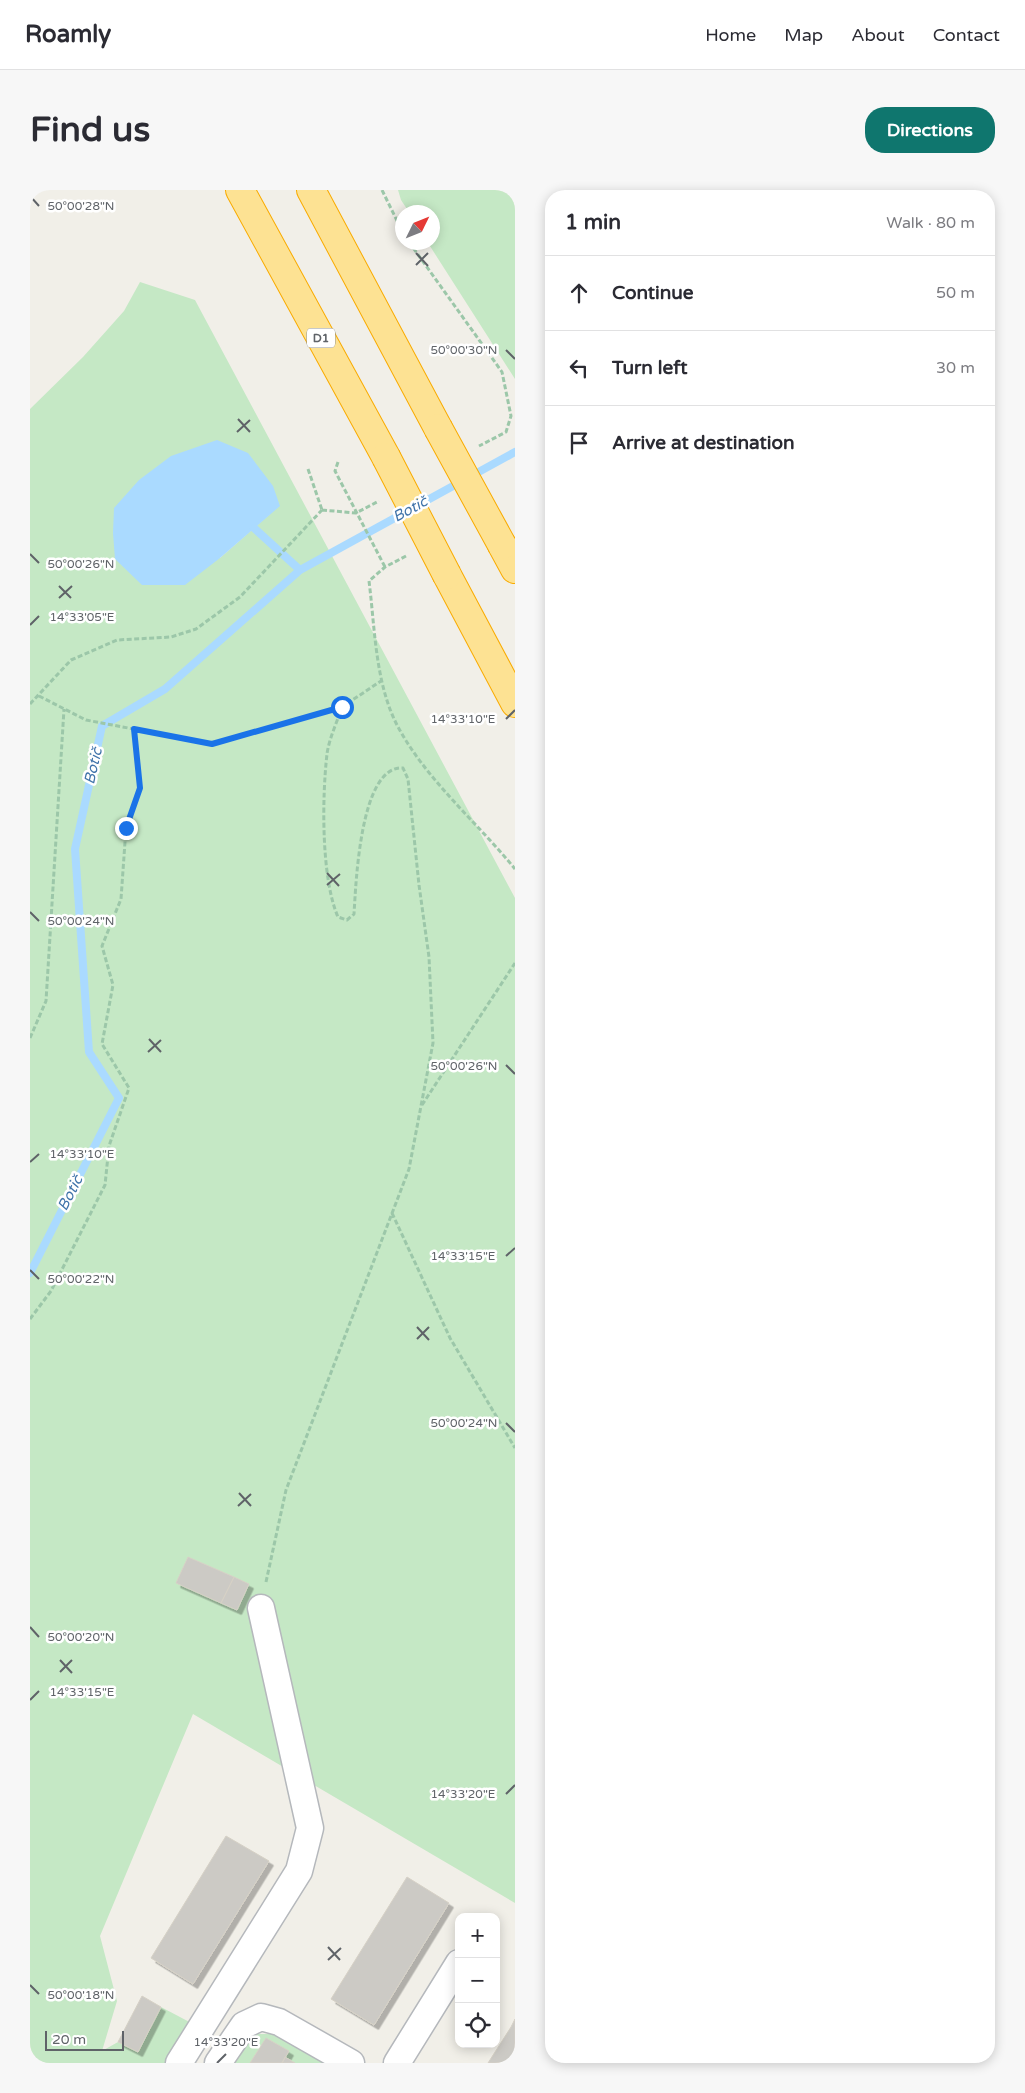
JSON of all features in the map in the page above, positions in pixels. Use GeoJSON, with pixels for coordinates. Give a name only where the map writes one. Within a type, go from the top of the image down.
{"type":"FeatureCollection","features":[{"type":"Feature","properties":{"kind":"highway","name":"D1"},"geometry":{"type":"LineString","coordinates":[[240,190],[386,457],[515,703]]}},
{"type":"Feature","properties":{"kind":"highway"},"geometry":{"type":"LineString","coordinates":[[311,190],[515,569]]}},
{"type":"Feature","properties":{"kind":"street"},"geometry":{"type":"LineString","coordinates":[[179,2063],[299,1871],[310,1828],[261,1608]]}},
{"type":"Feature","properties":{"kind":"street"},"geometry":{"type":"LineString","coordinates":[[397,2063],[455,1969]]}},
{"type":"Feature","properties":{"kind":"street"},"geometry":{"type":"LineString","coordinates":[[218,2063],[244,2025],[261,2017],[279,2022],[351,2063]]}},
{"type":"Feature","properties":{"kind":"path"},"geometry":{"type":"LineString","coordinates":[[382,190],[395,217]]}},
{"type":"Feature","properties":{"kind":"path"},"geometry":{"type":"LineString","coordinates":[[338,462],[334,471],[385,567]]}},
{"type":"Feature","properties":{"kind":"path"},"geometry":{"type":"LineString","coordinates":[[308,469],[322,510]]}},
{"type":"Feature","properties":{"kind":"path"},"geometry":{"type":"LineString","coordinates":[[322,510],[356,513]]}},
{"type":"Feature","properties":{"kind":"path"},"geometry":{"type":"LineString","coordinates":[[30,704],[71,660],[117,640],[171,637],[196,629],[240,597],[322,510]]}},
{"type":"Feature","properties":{"kind":"path"},"geometry":{"type":"LineString","coordinates":[[39,696],[86,720],[212,744],[342,707],[382,681],[397,725],[426,769],[515,869]]}},
{"type":"Feature","properties":{"kind":"path"},"geometry":{"type":"LineString","coordinates":[[261,1608],[286,1490],[409,1169],[433,1043],[429,957],[419,886],[408,779],[404,768],[394,767],[385,773],[367,810],[358,856],[354,914],[346,920],[338,917],[333,905],[326,848],[325,802],[328,752],[342,707]]}},
{"type":"Feature","properties":{"kind":"path"},"geometry":{"type":"LineString","coordinates":[[30,1038],[46,1001],[64,709]]}},
{"type":"Feature","properties":{"kind":"path"},"geometry":{"type":"LineString","coordinates":[[30,1319],[51,1291],[106,1184],[110,1146],[129,1088],[102,1044],[113,985],[102,946],[121,899],[126,828],[140,788],[134,729]]}},
{"type":"Feature","properties":{"kind":"path"},"geometry":{"type":"LineString","coordinates":[[420,1108],[515,963]]}},
{"type":"Feature","properties":{"kind":"path"},"geometry":{"type":"LineString","coordinates":[[392,1212],[450,1338],[515,1448]]}},
{"type":"Feature","properties":{"kind":"green space"},"geometry":{"type":"Polygon","coordinates":[[[398,190],[515,190],[515,379],[432,250],[440,250],[440,205],[404,205],[398,190]]]}},
{"type":"Feature","properties":{"kind":"green space"},"geometry":{"type":"Polygon","coordinates":[[[140,282],[195,300],[515,898],[515,1903],[193,1714],[100,1936],[117,2001],[102,2051],[118,2042],[138,2052],[161,2007],[197,2026],[175,2063],[30,2063],[30,409],[83,357],[124,311],[140,282]],[[279,506],[115,559],[220,558],[279,506]]]}},
{"type":"Feature","properties":{"kind":"green space"},"geometry":{"type":"Polygon","coordinates":[[[257,2034],[280,2034],[328,2063],[229,2063],[240,2046],[257,2034]]]}},
{"type":"Feature","properties":{"kind":"water"},"geometry":{"type":"Polygon","coordinates":[[[217,440],[248,453],[273,486],[280,506],[220,558],[185,585],[142,585],[115,559],[114,508],[139,480],[171,456],[217,440]]]}},
{"type":"Feature","properties":{"kind":"building"},"geometry":{"type":"Polygon","coordinates":[[[188,1557],[234,1577],[221,1603],[176,1583],[188,1557]]]}},
{"type":"Feature","properties":{"kind":"building"},"geometry":{"type":"Polygon","coordinates":[[[234,1577],[249,1584],[237,1610],[221,1603],[234,1577]]]}},
{"type":"Feature","properties":{"kind":"building"},"geometry":{"type":"Polygon","coordinates":[[[226,1836],[269,1861],[193,1984],[151,1958],[226,1836]]]}},
{"type":"Feature","properties":{"kind":"building"},"geometry":{"type":"Polygon","coordinates":[[[407,1877],[449,1903],[374,2025],[331,1999],[407,1877]]]}},
{"type":"Feature","properties":{"kind":"building"},"geometry":{"type":"Polygon","coordinates":[[[142,1996],[161,2007],[138,2052],[118,2042],[142,1996]]]}},
{"type":"Feature","properties":{"kind":"building"},"geometry":{"type":"Polygon","coordinates":[[[515,2019],[515,2063],[488,2063],[498,2048],[500,2048],[500,2044],[515,2019]]]}},
{"type":"Feature","properties":{"kind":"building"},"geometry":{"type":"Polygon","coordinates":[[[266,2038],[289,2051],[282,2063],[250,2063],[266,2038]]]}},
{"type":"Feature","properties":{"kind":"building"},"geometry":{"type":"Polygon","coordinates":[[[285,2057],[295,2063],[282,2063],[285,2057]]]}},
{"type":"Feature","properties":{"kind":"waterway","name":"Botič"},"geometry":{"type":"LineString","coordinates":[[30,1273],[119,1098],[89,1052],[75,849],[102,726],[165,689],[300,570],[515,452]]}},
{"type":"Feature","properties":{"kind":"waterway"},"geometry":{"type":"LineString","coordinates":[[254,528],[300,570]]}},
{"type":"Feature","properties":{"kind":"route"},"geometry":{"type":"LineString","coordinates":[[126,828],[140,788],[134,729],[212,744],[342,707]]}}]}
